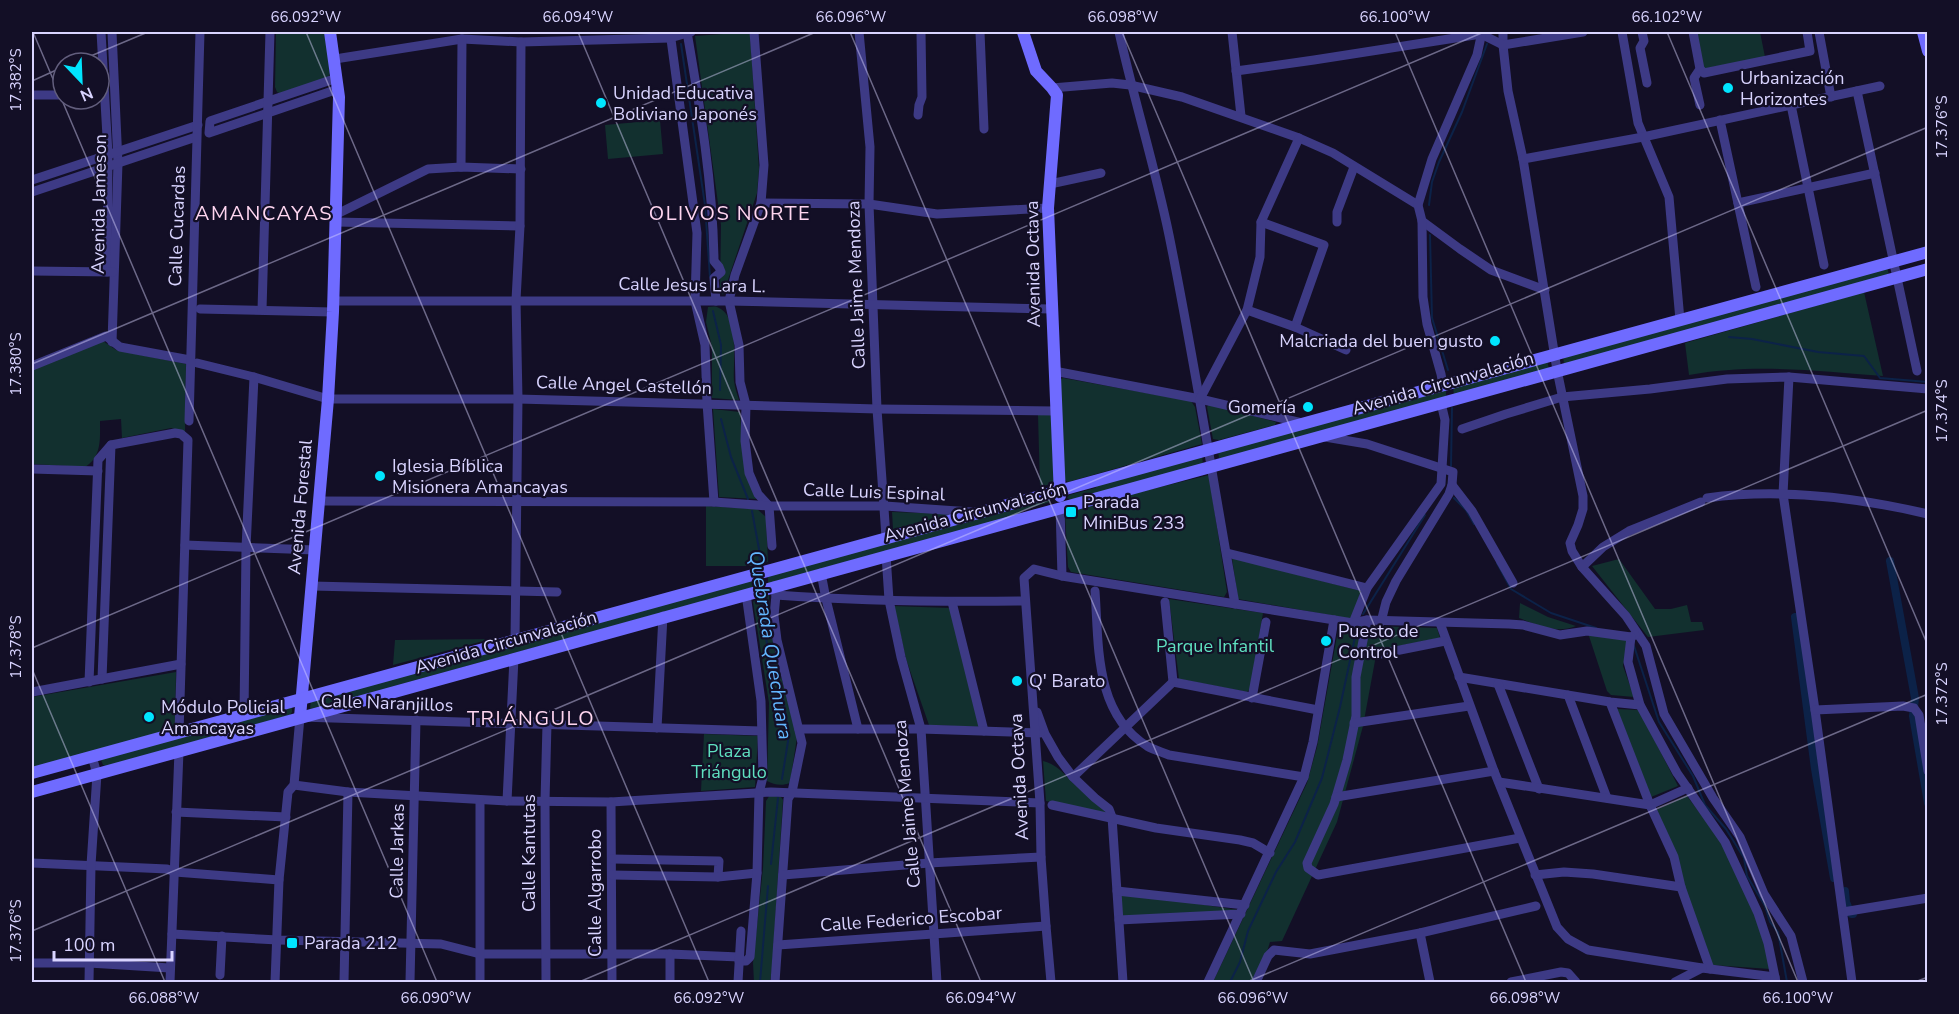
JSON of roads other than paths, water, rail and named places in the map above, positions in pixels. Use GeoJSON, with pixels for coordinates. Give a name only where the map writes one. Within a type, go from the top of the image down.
{"type":"FeatureCollection","features":[{"type":"Feature","properties":{"kind":"main road","name":"Avenida Forestal"},"geometry":{"type":"LineString","coordinates":[[300,717],[328,399],[337,218],[338,83],[330,32]]}},
{"type":"Feature","properties":{"kind":"main road"},"geometry":{"type":"LineString","coordinates":[[1023,32],[1032,64],[1052,88]]}},
{"type":"Feature","properties":{"kind":"main road"},"geometry":{"type":"LineString","coordinates":[[1923,32],[1928,51]]}},
{"type":"Feature","properties":{"kind":"main road","name":"Avenida Octava"},"geometry":{"type":"LineString","coordinates":[[1052,88],[1057,95],[1057,105],[1048,208],[1060,507]]}},
{"type":"Feature","properties":{"kind":"main road","name":"Avenida Circunvalación"},"geometry":{"type":"LineString","coordinates":[[32,773],[1928,252]]}},
{"type":"Feature","properties":{"kind":"main road","name":"Avenida Circunvalación"},"geometry":{"type":"LineString","coordinates":[[32,792],[751,592],[773,590],[821,573],[1928,268]]}},
{"type":"Feature","properties":{"kind":"street","name":"Avenida Jameson"},"geometry":{"type":"LineString","coordinates":[[101,32],[101,51]]}},
{"type":"Feature","properties":{"kind":"street","name":"Avenida Jameson"},"geometry":{"type":"LineString","coordinates":[[112,32],[115,95],[113,152],[108,166],[112,342]]}},
{"type":"Feature","properties":{"kind":"street","name":"Calle Cucardas"},"geometry":{"type":"LineString","coordinates":[[189,421],[194,362],[196,137],[200,32]]}},
{"type":"Feature","properties":{"kind":"street"},"geometry":{"type":"LineString","coordinates":[[262,310],[270,101],[270,32]]}},
{"type":"Feature","properties":{"kind":"street"},"geometry":{"type":"LineString","coordinates":[[335,59],[462,39],[521,42],[570,36],[670,35],[688,32],[714,223],[714,261],[721,272],[714,278],[716,301]]}},
{"type":"Feature","properties":{"kind":"street"},"geometry":{"type":"LineString","coordinates":[[754,32],[764,165],[761,203],[735,275],[729,301],[739,345],[740,382],[746,405],[749,473],[758,494],[769,506],[772,546]]}},
{"type":"Feature","properties":{"kind":"street","name":"Calle Jaime Mendoza"},"geometry":{"type":"LineString","coordinates":[[860,32],[870,147],[869,204],[886,537]]}},
{"type":"Feature","properties":{"kind":"street"},"geometry":{"type":"LineString","coordinates":[[918,115],[922,97],[921,32]]}},
{"type":"Feature","properties":{"kind":"street"},"geometry":{"type":"LineString","coordinates":[[980,32],[984,129]]}},
{"type":"Feature","properties":{"kind":"street"},"geometry":{"type":"LineString","coordinates":[[1119,32],[1169,233],[1235,604]]}},
{"type":"Feature","properties":{"kind":"street"},"geometry":{"type":"LineString","coordinates":[[1232,32],[1241,116]]}},
{"type":"Feature","properties":{"kind":"street"},"geometry":{"type":"LineString","coordinates":[[1503,32],[1508,91],[1524,159],[1557,370],[1583,496],[1583,509],[1570,543],[1572,551],[1582,567],[1626,616],[1634,636],[1646,646],[1664,714],[1713,798],[1740,837],[1764,894],[1791,936],[1803,982]]}},
{"type":"Feature","properties":{"kind":"street"},"geometry":{"type":"LineString","coordinates":[[1236,71],[1481,33],[1503,45],[1583,32]]}},
{"type":"Feature","properties":{"kind":"street"},"geometry":{"type":"LineString","coordinates":[[1622,32],[1638,123],[1669,197],[1680,320]]}},
{"type":"Feature","properties":{"kind":"street"},"geometry":{"type":"LineString","coordinates":[[1642,32],[1644,41],[1640,48],[1647,83]]}},
{"type":"Feature","properties":{"kind":"street"},"geometry":{"type":"LineString","coordinates":[[1693,32],[1700,69],[1704,73],[1810,51],[1807,32]]}},
{"type":"Feature","properties":{"kind":"street"},"geometry":{"type":"LineString","coordinates":[[1819,32],[1831,97]]}},
{"type":"Feature","properties":{"kind":"street"},"geometry":{"type":"LineString","coordinates":[[1443,385],[1442,374],[1427,324],[1423,297],[1422,221],[1418,205],[1432,159],[1477,56],[1481,33]]}},
{"type":"Feature","properties":{"kind":"street"},"geometry":{"type":"LineString","coordinates":[[670,35],[697,233],[695,301],[705,345],[714,502]]}},
{"type":"Feature","properties":{"kind":"street"},"geometry":{"type":"LineString","coordinates":[[461,167],[462,39]]}},
{"type":"Feature","properties":{"kind":"street"},"geometry":{"type":"LineString","coordinates":[[515,640],[518,399],[516,300],[520,226],[521,42]]}},
{"type":"Feature","properties":{"kind":"street"},"geometry":{"type":"LineString","coordinates":[[1700,69],[1694,78],[1700,105]]}},
{"type":"Feature","properties":{"kind":"street"},"geometry":{"type":"LineString","coordinates":[[338,83],[269,112],[209,133],[210,121],[270,101],[338,83]]}},
{"type":"Feature","properties":{"kind":"street"},"geometry":{"type":"LineString","coordinates":[[1052,88],[1112,83],[1182,97],[1241,116],[1333,153],[1418,205]]}},
{"type":"Feature","properties":{"kind":"street"},"geometry":{"type":"LineString","coordinates":[[1524,159],[1643,137],[1880,86]]}},
{"type":"Feature","properties":{"kind":"street"},"geometry":{"type":"LineString","coordinates":[[1857,91],[1917,371]]}},
{"type":"Feature","properties":{"kind":"street"},"geometry":{"type":"LineString","coordinates":[[32,95],[51,95]]}},
{"type":"Feature","properties":{"kind":"street"},"geometry":{"type":"LineString","coordinates":[[1791,105],[1824,265]]}},
{"type":"Feature","properties":{"kind":"street","name":"Avenida Jameson"},"geometry":{"type":"LineString","coordinates":[[105,111],[113,152],[118,163],[111,272]]}},
{"type":"Feature","properties":{"kind":"street"},"geometry":{"type":"LineString","coordinates":[[1720,120],[1756,287]]}},
{"type":"Feature","properties":{"kind":"street"},"geometry":{"type":"LineString","coordinates":[[32,180],[198,125]]}},
{"type":"Feature","properties":{"kind":"street"},"geometry":{"type":"LineString","coordinates":[[32,192],[196,137]]}},
{"type":"Feature","properties":{"kind":"street"},"geometry":{"type":"LineString","coordinates":[[1200,399],[1247,310],[1260,257],[1262,222],[1299,138]]}},
{"type":"Feature","properties":{"kind":"street"},"geometry":{"type":"LineString","coordinates":[[337,218],[428,169],[461,167],[520,169]]}},
{"type":"Feature","properties":{"kind":"street"},"geometry":{"type":"LineString","coordinates":[[1337,222],[1337,212],[1354,167]]}},
{"type":"Feature","properties":{"kind":"street"},"geometry":{"type":"LineString","coordinates":[[1050,184],[1101,173]]}},
{"type":"Feature","properties":{"kind":"street"},"geometry":{"type":"LineString","coordinates":[[1738,203],[1875,173]]}},
{"type":"Feature","properties":{"kind":"street"},"geometry":{"type":"LineString","coordinates":[[761,203],[869,204],[937,214],[1048,208]]}},
{"type":"Feature","properties":{"kind":"street"},"geometry":{"type":"LineString","coordinates":[[337,218],[520,226]]}},
{"type":"Feature","properties":{"kind":"street"},"geometry":{"type":"LineString","coordinates":[[1422,221],[1491,270],[1545,290]]}},
{"type":"Feature","properties":{"kind":"street"},"geometry":{"type":"LineString","coordinates":[[1262,222],[1324,245],[1295,327]]}},
{"type":"Feature","properties":{"kind":"street"},"geometry":{"type":"LineString","coordinates":[[32,271],[111,272]]}},
{"type":"Feature","properties":{"kind":"street","name":"Calle Jesus Lara L."},"geometry":{"type":"LineString","coordinates":[[200,309],[262,310],[516,300],[729,301],[1051,309]]}},
{"type":"Feature","properties":{"kind":"street"},"geometry":{"type":"LineString","coordinates":[[1247,310],[1295,327],[1346,350]]}},
{"type":"Feature","properties":{"kind":"street"},"geometry":{"type":"LineString","coordinates":[[32,366],[106,336],[112,342]]}},
{"type":"Feature","properties":{"kind":"street","name":"Calle Angel Castellón"},"geometry":{"type":"LineString","coordinates":[[112,342],[120,346],[254,377],[328,399],[518,399],[878,409],[1055,411]]}},
{"type":"Feature","properties":{"kind":"street"},"geometry":{"type":"LineString","coordinates":[[1054,371],[1200,399],[1303,423]]}},
{"type":"Feature","properties":{"kind":"street"},"geometry":{"type":"LineString","coordinates":[[244,714],[246,548],[254,377]]}},
{"type":"Feature","properties":{"kind":"street"},"geometry":{"type":"LineString","coordinates":[[1789,377],[1783,494],[1852,982]]}},
{"type":"Feature","properties":{"kind":"street"},"geometry":{"type":"LineString","coordinates":[[1462,429],[1562,397],[1727,379],[1789,377],[1928,388]]}},
{"type":"Feature","properties":{"kind":"street"},"geometry":{"type":"LineString","coordinates":[[1353,623],[1367,588],[1441,484],[1445,420],[1441,403]]}},
{"type":"Feature","properties":{"kind":"street"},"geometry":{"type":"LineString","coordinates":[[89,681],[98,460],[111,445],[175,433],[188,440],[179,733]]}},
{"type":"Feature","properties":{"kind":"street"},"geometry":{"type":"LineString","coordinates":[[1320,436],[1367,444],[1453,472],[1449,494],[1396,580],[1386,602],[1381,622]]}},
{"type":"Feature","properties":{"kind":"street"},"geometry":{"type":"LineString","coordinates":[[102,679],[111,445]]}},
{"type":"Feature","properties":{"kind":"street"},"geometry":{"type":"LineString","coordinates":[[32,469],[98,471]]}},
{"type":"Feature","properties":{"kind":"street"},"geometry":{"type":"LineString","coordinates":[[1452,485],[1472,511],[1513,583]]}},
{"type":"Feature","properties":{"kind":"street"},"geometry":{"type":"LineString","coordinates":[[1582,567],[1603,547],[1629,531],[1704,500],[1735,494],[1783,494],[1892,506],[1928,514]]}},
{"type":"Feature","properties":{"kind":"street","name":"Calle Luis Espinal"},"geometry":{"type":"LineString","coordinates":[[318,501],[714,502],[769,506],[885,506],[978,513]]}},
{"type":"Feature","properties":{"kind":"street"},"geometry":{"type":"LineString","coordinates":[[1060,507],[1062,576],[1353,623],[1367,620],[1523,625],[1560,635],[1587,631],[1634,636]]}},
{"type":"Feature","properties":{"kind":"street"},"geometry":{"type":"LineString","coordinates":[[185,545],[315,550]]}},
{"type":"Feature","properties":{"kind":"street"},"geometry":{"type":"LineString","coordinates":[[1227,553],[1367,588]]}},
{"type":"Feature","properties":{"kind":"street","name":"Calle Jaime Mendoza"},"geometry":{"type":"LineString","coordinates":[[886,555],[889,600],[901,657],[921,729],[937,982]]}},
{"type":"Feature","properties":{"kind":"street","name":"Avenida Octava"},"geometry":{"type":"LineString","coordinates":[[1051,982],[1041,857],[1037,755],[1040,734],[1032,698],[1024,578],[1034,569],[1062,576]]}},
{"type":"Feature","properties":{"kind":"street"},"geometry":{"type":"LineString","coordinates":[[821,573],[858,729]]}},
{"type":"Feature","properties":{"kind":"street"},"geometry":{"type":"LineString","coordinates":[[312,586],[557,592]]}},
{"type":"Feature","properties":{"kind":"street"},"geometry":{"type":"LineString","coordinates":[[775,982],[788,799],[792,792],[802,743],[777,640],[773,590],[826,599],[1024,601]]}},
{"type":"Feature","properties":{"kind":"street"},"geometry":{"type":"LineString","coordinates":[[1095,591],[1100,671],[1106,692],[1126,728],[1148,746],[1169,754],[1304,777]]}},
{"type":"Feature","properties":{"kind":"street"},"geometry":{"type":"LineString","coordinates":[[172,933],[278,940],[441,944],[480,954],[670,954],[747,961],[750,957],[757,873],[759,793],[764,777],[761,701],[751,592]]}},
{"type":"Feature","properties":{"kind":"street"},"geometry":{"type":"LineString","coordinates":[[952,602],[984,730]]}},
{"type":"Feature","properties":{"kind":"street"},"geometry":{"type":"LineString","coordinates":[[1165,602],[1173,682]]}},
{"type":"Feature","properties":{"kind":"street"},"geometry":{"type":"LineString","coordinates":[[657,728],[663,616]]}},
{"type":"Feature","properties":{"kind":"street"},"geometry":{"type":"LineString","coordinates":[[1208,982],[1304,777],[1314,742],[1334,620]]}},
{"type":"Feature","properties":{"kind":"street"},"geometry":{"type":"LineString","coordinates":[[1367,620],[1356,677],[1354,723],[1336,797],[1307,863],[1311,872],[1318,875],[1520,838]]}},
{"type":"Feature","properties":{"kind":"street"},"geometry":{"type":"LineString","coordinates":[[1252,698],[1266,622]]}},
{"type":"Feature","properties":{"kind":"street"},"geometry":{"type":"LineString","coordinates":[[1440,623],[1520,838],[1557,927],[1568,939],[1588,950],[1776,980],[1768,943],[1758,913],[1725,842],[1677,773],[1640,705],[1628,662],[1634,636]]}},
{"type":"Feature","properties":{"kind":"street"},"geometry":{"type":"LineString","coordinates":[[1380,654],[1445,641]]}},
{"type":"Feature","properties":{"kind":"street"},"geometry":{"type":"LineString","coordinates":[[507,801],[514,658]]}},
{"type":"Feature","properties":{"kind":"street"},"geometry":{"type":"LineString","coordinates":[[32,692],[181,664]]}},
{"type":"Feature","properties":{"kind":"street"},"geometry":{"type":"LineString","coordinates":[[1459,677],[1640,705]]}},
{"type":"Feature","properties":{"kind":"street"},"geometry":{"type":"LineString","coordinates":[[1073,777],[1173,682]]}},
{"type":"Feature","properties":{"kind":"street"},"geometry":{"type":"LineString","coordinates":[[1173,682],[1318,710]]}},
{"type":"Feature","properties":{"kind":"street"},"geometry":{"type":"LineString","coordinates":[[1498,684],[1539,789]]}},
{"type":"Feature","properties":{"kind":"street"},"geometry":{"type":"LineString","coordinates":[[1568,695],[1606,798]]}},
{"type":"Feature","properties":{"kind":"street"},"geometry":{"type":"LineString","coordinates":[[1610,702],[1650,805],[1674,857],[1706,969]]}},
{"type":"Feature","properties":{"kind":"street"},"geometry":{"type":"LineString","coordinates":[[1354,723],[1469,705]]}},
{"type":"Feature","properties":{"kind":"street"},"geometry":{"type":"LineString","coordinates":[[1815,710],[1903,706],[1914,708],[1924,725],[1928,771]]}},
{"type":"Feature","properties":{"kind":"street","name":"Calle Naranjillos"},"geometry":{"type":"LineString","coordinates":[[300,717],[761,731]]}},
{"type":"Feature","properties":{"kind":"street","name":"Avenida Forestal"},"geometry":{"type":"LineString","coordinates":[[275,982],[279,880],[288,792],[294,785],[300,717]]}},
{"type":"Feature","properties":{"kind":"street","name":"Calle Jarkas"},"geometry":{"type":"LineString","coordinates":[[410,982],[416,720]]}},
{"type":"Feature","properties":{"kind":"street","name":"Calle Kantutas"},"geometry":{"type":"LineString","coordinates":[[546,982],[547,724]]}},
{"type":"Feature","properties":{"kind":"street"},"geometry":{"type":"LineString","coordinates":[[800,729],[984,730],[1040,734],[1073,777],[1110,809],[1123,982]]}},
{"type":"Feature","properties":{"kind":"street"},"geometry":{"type":"LineString","coordinates":[[170,982],[179,750]]}},
{"type":"Feature","properties":{"kind":"street"},"geometry":{"type":"LineString","coordinates":[[1037,755],[1058,757]]}},
{"type":"Feature","properties":{"kind":"street"},"geometry":{"type":"LineString","coordinates":[[89,982],[91,865],[97,774],[92,756]]}},
{"type":"Feature","properties":{"kind":"street"},"geometry":{"type":"LineString","coordinates":[[1336,797],[1494,771]]}},
{"type":"Feature","properties":{"kind":"street"},"geometry":{"type":"LineString","coordinates":[[1499,783],[1650,805],[1688,788]]}},
{"type":"Feature","properties":{"kind":"street"},"geometry":{"type":"LineString","coordinates":[[294,785],[348,792],[507,801],[611,802],[792,792],[1040,803]]}},
{"type":"Feature","properties":{"kind":"street"},"geometry":{"type":"LineString","coordinates":[[344,982],[348,792]]}},
{"type":"Feature","properties":{"kind":"street"},"geometry":{"type":"LineString","coordinates":[[480,800],[480,982]]}},
{"type":"Feature","properties":{"kind":"street","name":"Calle Algarrobo"},"geometry":{"type":"LineString","coordinates":[[611,802],[612,982]]}},
{"type":"Feature","properties":{"kind":"street"},"geometry":{"type":"LineString","coordinates":[[1052,805],[1156,828],[1240,840],[1253,843],[1270,853]]}},
{"type":"Feature","properties":{"kind":"street"},"geometry":{"type":"LineString","coordinates":[[176,812],[286,817]]}},
{"type":"Feature","properties":{"kind":"street"},"geometry":{"type":"LineString","coordinates":[[783,875],[929,863],[1041,857]]}},
{"type":"Feature","properties":{"kind":"street"},"geometry":{"type":"LineString","coordinates":[[612,859],[719,861],[718,877]]}},
{"type":"Feature","properties":{"kind":"street"},"geometry":{"type":"LineString","coordinates":[[32,863],[167,869],[175,872],[279,880]]}},
{"type":"Feature","properties":{"kind":"street"},"geometry":{"type":"LineString","coordinates":[[1535,875],[1564,872],[1593,874],[1681,887]]}},
{"type":"Feature","properties":{"kind":"street"},"geometry":{"type":"LineString","coordinates":[[612,875],[718,877],[757,873]]}},
{"type":"Feature","properties":{"kind":"street"},"geometry":{"type":"LineString","coordinates":[[1117,891],[1243,909]]}},
{"type":"Feature","properties":{"kind":"street"},"geometry":{"type":"LineString","coordinates":[[1843,912],[1928,898]]}},
{"type":"Feature","properties":{"kind":"street"},"geometry":{"type":"LineString","coordinates":[[1256,982],[1268,956],[1274,950],[1310,954],[1420,933],[1536,906]]}},
{"type":"Feature","properties":{"kind":"street"},"geometry":{"type":"LineString","coordinates":[[1119,920],[1243,909]]}},
{"type":"Feature","properties":{"kind":"street","name":"Calle Federico Escobar"},"geometry":{"type":"LineString","coordinates":[[778,945],[1046,926]]}},
{"type":"Feature","properties":{"kind":"street"},"geometry":{"type":"LineString","coordinates":[[738,982],[741,931]]}},
{"type":"Feature","properties":{"kind":"street"},"geometry":{"type":"LineString","coordinates":[[1420,933],[1430,982]]}},
{"type":"Feature","properties":{"kind":"street"},"geometry":{"type":"LineString","coordinates":[[219,975],[222,936]]}},
{"type":"Feature","properties":{"kind":"street"},"geometry":{"type":"LineString","coordinates":[[670,954],[670,982]]}},
{"type":"Feature","properties":{"kind":"street"},"geometry":{"type":"LineString","coordinates":[[32,963],[89,963],[170,968]]}},
{"type":"Feature","properties":{"kind":"street"},"geometry":{"type":"LineString","coordinates":[[1675,982],[1706,969]]}},
{"type":"Feature","properties":{"kind":"street"},"geometry":{"type":"LineString","coordinates":[[1511,982],[1561,972],[1568,973],[1576,982]]}},
{"type":"Feature","properties":{"kind":"waterway","name":"Quebrada Quechuara"},"geometry":{"type":"LineString","coordinates":[[681,44],[705,205],[710,277]]}},
{"type":"Feature","properties":{"kind":"waterway"},"geometry":{"type":"LineString","coordinates":[[1429,205],[1432,182],[1439,162],[1462,112],[1487,44]]}},
{"type":"Feature","properties":{"kind":"waterway"},"geometry":{"type":"LineString","coordinates":[[1430,235],[1432,318],[1448,370]]}},
{"type":"Feature","properties":{"kind":"waterway","name":"Quebrada Quechuara"},"geometry":{"type":"LineString","coordinates":[[713,311],[721,345],[720,390]]}},
{"type":"Feature","properties":{"kind":"waterway"},"geometry":{"type":"LineString","coordinates":[[1729,337],[1752,339],[1818,352],[1864,356],[1880,378],[1928,382]]}},
{"type":"Feature","properties":{"kind":"waterway"},"geometry":{"type":"LineString","coordinates":[[1451,466],[1452,408]]}},
{"type":"Feature","properties":{"kind":"waterway","name":"Quebrada Quechuara"},"geometry":{"type":"LineString","coordinates":[[721,419],[731,457],[748,499]]}},
{"type":"Feature","properties":{"kind":"waterway"},"geometry":{"type":"LineString","coordinates":[[1454,498],[1466,510],[1474,524]]}},
{"type":"Feature","properties":{"kind":"waterway","name":"Quebrada Quechuara"},"geometry":{"type":"LineString","coordinates":[[752,511],[760,567]]}},
{"type":"Feature","properties":{"kind":"waterway"},"geometry":{"type":"LineString","coordinates":[[1363,614],[1425,515]]}},
{"type":"Feature","properties":{"kind":"waterway"},"geometry":{"type":"LineString","coordinates":[[1890,561],[1915,698],[1913,716],[1928,803]]}},
{"type":"Feature","properties":{"kind":"waterway"},"geometry":{"type":"LineString","coordinates":[[1497,563],[1511,589],[1551,613],[1596,628]]}},
{"type":"Feature","properties":{"kind":"waterway","name":"Quebrada Quechuara"},"geometry":{"type":"LineString","coordinates":[[763,594],[768,650],[783,699],[789,735],[782,779]]}},
{"type":"Feature","properties":{"kind":"waterway"},"geometry":{"type":"LineString","coordinates":[[1795,617],[1815,769],[1834,878]]}},
{"type":"Feature","properties":{"kind":"waterway"},"geometry":{"type":"LineString","coordinates":[[1230,982],[1240,962],[1248,931],[1276,872],[1295,842],[1322,778],[1357,628]]}},
{"type":"Feature","properties":{"kind":"waterway"},"geometry":{"type":"LineString","coordinates":[[1634,646],[1659,722],[1693,776],[1705,805],[1726,829],[1744,858],[1747,876],[1765,906],[1770,922],[1778,932],[1787,982]]}},
{"type":"Feature","properties":{"kind":"waterway","name":"Quebrada Quechuara"},"geometry":{"type":"LineString","coordinates":[[771,864],[778,798]]}},
{"type":"Feature","properties":{"kind":"waterway","name":"Quebrada Quechuara"},"geometry":{"type":"LineString","coordinates":[[760,982],[768,886]]}},
{"type":"Feature","properties":{"kind":"waterway"},"geometry":{"type":"LineString","coordinates":[[1845,891],[1846,902],[1853,914]]}},
{"type":"Feature","properties":{"kind":"place","name":"Urbanización Horizontes"},"geometry":{"type":"Point","coordinates":[1728,88]}},
{"type":"Feature","properties":{"kind":"place","name":"Unidad Educativa Boliviano Japonés"},"geometry":{"type":"Point","coordinates":[601,103]}},
{"type":"Feature","properties":{"kind":"place","name":"Malcriada del buen gusto"},"geometry":{"type":"Point","coordinates":[1495,341]}},
{"type":"Feature","properties":{"kind":"place","name":"Gomería"},"geometry":{"type":"Point","coordinates":[1308,407]}},
{"type":"Feature","properties":{"kind":"place","name":"Iglesia Bíblica Misionera Amancayas"},"geometry":{"type":"Point","coordinates":[380,476]}},
{"type":"Feature","properties":{"kind":"place","name":"Parada MiniBus 233"},"geometry":{"type":"Point","coordinates":[1071,512]}},
{"type":"Feature","properties":{"kind":"place","name":"Puesto de Control"},"geometry":{"type":"Point","coordinates":[1326,641]}},
{"type":"Feature","properties":{"kind":"place","name":"Q' Barato"},"geometry":{"type":"Point","coordinates":[1017,681]}},
{"type":"Feature","properties":{"kind":"place","name":"Módulo Policial Amancayas"},"geometry":{"type":"Point","coordinates":[149,717]}},
{"type":"Feature","properties":{"kind":"place","name":"Parada 212"},"geometry":{"type":"Point","coordinates":[292,943]}},
{"type":"Feature","properties":{"kind":"district","name":"AMANCAYAS"},"geometry":{"type":"Point","coordinates":[264,213]}},
{"type":"Feature","properties":{"kind":"district","name":"OLIVOS NORTE"},"geometry":{"type":"Point","coordinates":[730,213]}},
{"type":"Feature","properties":{"kind":"district","name":"TRIÁNGULO"},"geometry":{"type":"Point","coordinates":[531,718]}},
{"type":"Feature","properties":{"kind":"park label","name":"Parque Infantil"},"geometry":{"type":"Point","coordinates":[1215,646]}},
{"type":"Feature","properties":{"kind":"park label","name":"Plaza Triángulo"},"geometry":{"type":"Point","coordinates":[729,762]}}]}
